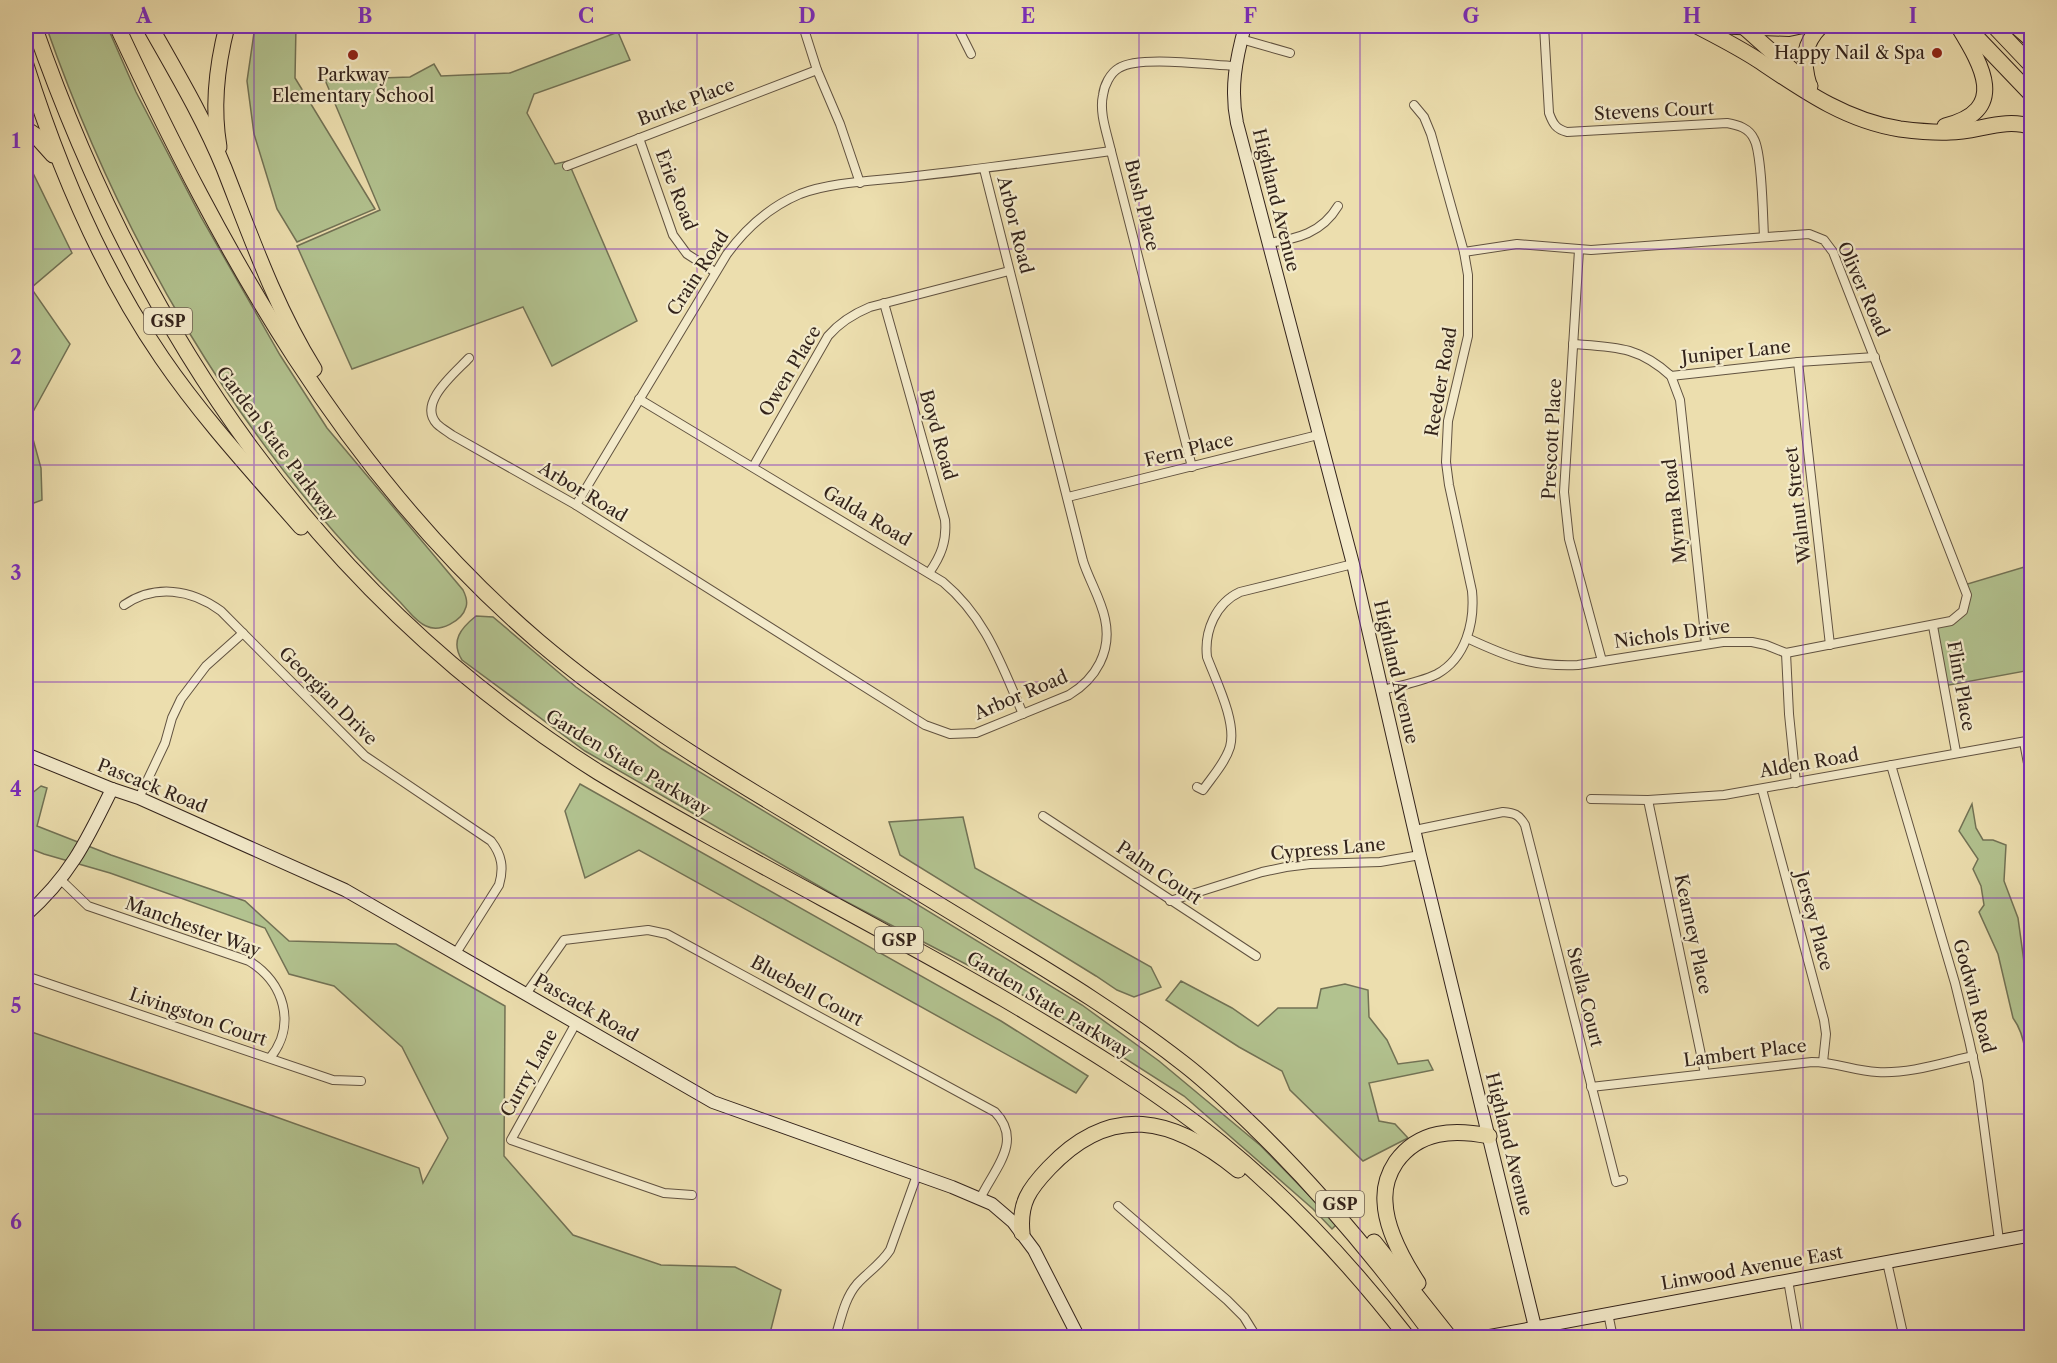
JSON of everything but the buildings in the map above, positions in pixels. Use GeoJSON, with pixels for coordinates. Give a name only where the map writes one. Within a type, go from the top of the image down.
{"type":"FeatureCollection","features":[{"type":"Feature","properties":{"kind":"highway","name":"Garden State Parkway"},"geometry":{"type":"LineString","coordinates":[[34,26],[94,179],[123,240],[161,309],[215,397],[254,452],[317,531],[361,580],[434,651],[486,695],[541,735],[627,789],[980,985],[1110,1063],[1167,1102],[1221,1143],[1320,1233],[1408,1338]]}},
{"type":"Feature","properties":{"kind":"highway","name":"Garden State Parkway"},"geometry":{"type":"LineString","coordinates":[[117,26],[158,113],[246,277],[316,391],[375,472],[419,524],[488,595],[538,640],[617,704],[701,760],[1076,988],[1131,1025],[1246,1110],[1350,1215],[1391,1262],[1450,1338]]}},
{"type":"Feature","properties":{"kind":"highway"},"geometry":{"type":"LineString","coordinates":[[150,26],[194,104],[224,167],[258,257],[284,315],[375,472]]}},
{"type":"Feature","properties":{"kind":"highway"},"geometry":{"type":"LineString","coordinates":[[224,167],[218,140],[216,93],[219,57],[227,26]]}},
{"type":"Feature","properties":{"kind":"highway"},"geometry":{"type":"LineString","coordinates":[[1697,26],[1744,51],[1802,91],[1829,105],[1875,123],[1900,129],[1950,132],[2010,123],[2031,127]]}},
{"type":"Feature","properties":{"kind":"highway"},"geometry":{"type":"LineString","coordinates":[[1748,26],[1829,105]]}},
{"type":"Feature","properties":{"kind":"highway"},"geometry":{"type":"LineString","coordinates":[[1809,85],[1804,67],[1805,52],[1810,39],[1821,26]]}},
{"type":"Feature","properties":{"kind":"highway"},"geometry":{"type":"LineString","coordinates":[[1927,130],[1964,120],[1975,112],[1982,100],[1985,85],[1983,70],[1958,26]]}},
{"type":"Feature","properties":{"kind":"highway"},"geometry":{"type":"LineString","coordinates":[[1966,26],[2031,95]]}},
{"type":"Feature","properties":{"kind":"highway"},"geometry":{"type":"LineString","coordinates":[[1994,26],[2031,66]]}},
{"type":"Feature","properties":{"kind":"highway"},"geometry":{"type":"LineString","coordinates":[[2016,26],[2031,40]]}},
{"type":"Feature","properties":{"kind":"highway"},"geometry":{"type":"LineString","coordinates":[[26,64],[63,167],[89,228],[148,337],[175,376],[308,535],[361,580]]}},
{"type":"Feature","properties":{"kind":"highway"},"geometry":{"type":"LineString","coordinates":[[26,129],[43,143],[63,167]]}},
{"type":"Feature","properties":{"kind":"highway","name":"Garden State Parkway"},"geometry":{"type":"LineString","coordinates":[[1212,1087],[1336,1212],[1435,1338]]}},
{"type":"Feature","properties":{"kind":"highway"},"geometry":{"type":"LineString","coordinates":[[1022,1233],[1022,1208],[1028,1194],[1074,1144],[1096,1132],[1121,1125],[1144,1124],[1171,1130],[1211,1151],[1320,1233]]}},
{"type":"Feature","properties":{"kind":"highway"},"geometry":{"type":"LineString","coordinates":[[1456,1338],[1421,1288],[1400,1251],[1388,1221],[1385,1192],[1394,1166],[1405,1151],[1419,1140],[1436,1134],[1455,1132],[1489,1136]]}},
{"type":"Feature","properties":{"kind":"main road"},"geometry":{"type":"LineString","coordinates":[[1712,26],[1789,29],[1803,26]]}},
{"type":"Feature","properties":{"kind":"street"},"geometry":{"type":"LineString","coordinates":[[803,26],[817,70],[840,123],[860,183]]}},
{"type":"Feature","properties":{"kind":"street"},"geometry":{"type":"LineString","coordinates":[[957,26],[971,54]]}},
{"type":"Feature","properties":{"kind":"street","name":"Highland Avenue"},"geometry":{"type":"LineString","coordinates":[[1245,26],[1235,66],[1233,85],[1235,113],[1353,564],[1420,855],[1535,1327]]}},
{"type":"Feature","properties":{"kind":"street","name":"Stevens Court"},"geometry":{"type":"LineString","coordinates":[[1544,26],[1550,113],[1558,129],[1567,132],[1727,123],[1736,124],[1750,132],[1757,147],[1764,237]]}},
{"type":"Feature","properties":{"kind":"street"},"geometry":{"type":"LineString","coordinates":[[1242,39],[1290,53]]}},
{"type":"Feature","properties":{"kind":"street","name":"Bush Place"},"geometry":{"type":"LineString","coordinates":[[1192,467],[1111,151],[1102,96],[1106,85],[1118,68],[1131,63],[1235,66]]}},
{"type":"Feature","properties":{"kind":"street","name":"Burke Place"},"geometry":{"type":"LineString","coordinates":[[567,166],[817,70]]}},
{"type":"Feature","properties":{"kind":"street","name":"Reeder Road"},"geometry":{"type":"LineString","coordinates":[[1382,690],[1436,674],[1456,656],[1467,638],[1474,608],[1449,485],[1446,451],[1450,410],[1468,336],[1468,275],[1464,252],[1431,134],[1424,117],[1414,105]]}},
{"type":"Feature","properties":{"kind":"street","name":"Erie Road"},"geometry":{"type":"LineString","coordinates":[[639,138],[673,235],[687,254],[716,272]]}},
{"type":"Feature","properties":{"kind":"street","name":"Crain Road"},"geometry":{"type":"LineString","coordinates":[[576,506],[727,254],[750,226],[785,201],[817,188],[984,169],[1111,151]]}},
{"type":"Feature","properties":{"kind":"street","name":"Arbor Road"},"geometry":{"type":"LineString","coordinates":[[468,358],[433,399],[430,410],[436,423],[452,435],[576,506],[931,728],[950,734],[976,733],[1079,689],[1097,669],[1106,646],[1105,619],[1083,561],[984,169]]}},
{"type":"Feature","properties":{"kind":"street"},"geometry":{"type":"LineString","coordinates":[[1268,243],[1295,239],[1315,230],[1330,218],[1338,206]]}},
{"type":"Feature","properties":{"kind":"street","name":"Oliver Road"},"geometry":{"type":"LineString","coordinates":[[1464,252],[1517,244],[1579,250],[1809,234],[1824,240],[1829,246],[1875,357],[1965,588]]}},
{"type":"Feature","properties":{"kind":"street","name":"Prescott Place"},"geometry":{"type":"LineString","coordinates":[[1579,250],[1564,470],[1565,513],[1569,539],[1602,661]]}},
{"type":"Feature","properties":{"kind":"street","name":"Owen Place"},"geometry":{"type":"LineString","coordinates":[[753,467],[828,336],[838,325],[853,314],[884,303],[1009,271]]}},
{"type":"Feature","properties":{"kind":"street","name":"Boyd Road"},"geometry":{"type":"LineString","coordinates":[[884,303],[945,520],[945,544],[941,555],[929,573]]}},
{"type":"Feature","properties":{"kind":"street","name":"Juniper Lane"},"geometry":{"type":"LineString","coordinates":[[1573,344],[1616,347],[1632,351],[1656,362],[1671,376],[1798,362],[1875,357]]}},
{"type":"Feature","properties":{"kind":"street","name":"Walnut Street"},"geometry":{"type":"LineString","coordinates":[[1798,362],[1830,645]]}},
{"type":"Feature","properties":{"kind":"street","name":"Myrna Road"},"geometry":{"type":"LineString","coordinates":[[1671,376],[1680,400],[1706,644]]}},
{"type":"Feature","properties":{"kind":"street","name":"Galda Road"},"geometry":{"type":"LineString","coordinates":[[639,399],[929,573],[955,592],[982,624],[1023,714]]}},
{"type":"Feature","properties":{"kind":"street","name":"Fern Place"},"geometry":{"type":"LineString","coordinates":[[1068,497],[1318,435]]}},
{"type":"Feature","properties":{"kind":"street"},"geometry":{"type":"LineString","coordinates":[[1197,787],[1203,790],[1223,761],[1230,745],[1230,723],[1206,648],[1207,638],[1221,604],[1240,592],[1353,564]]}},
{"type":"Feature","properties":{"kind":"street","name":"Nichols Drive"},"geometry":{"type":"LineString","coordinates":[[1467,638],[1502,655],[1537,664],[1578,665],[1706,644],[1752,642],[1786,653],[1951,621],[1963,611],[1966,603],[1965,588]]}},
{"type":"Feature","properties":{"kind":"street","name":"Georgian Drive"},"geometry":{"type":"LineString","coordinates":[[124,605],[154,592],[183,592],[210,602],[364,756],[484,836],[497,849],[502,867],[499,885],[456,953]]}},
{"type":"Feature","properties":{"kind":"street","name":"Flint Place"},"geometry":{"type":"LineString","coordinates":[[1933,626],[1956,753]]}},
{"type":"Feature","properties":{"kind":"street"},"geometry":{"type":"LineString","coordinates":[[139,798],[165,743],[172,718],[181,699],[206,666],[243,633]]}},
{"type":"Feature","properties":{"kind":"street"},"geometry":{"type":"LineString","coordinates":[[1786,653],[1796,783]]}},
{"type":"Feature","properties":{"kind":"street"},"geometry":{"type":"LineString","coordinates":[[2028,741],[2031,785]]}},
{"type":"Feature","properties":{"kind":"street","name":"Alden Road"},"geometry":{"type":"LineString","coordinates":[[1591,799],[1695,798],[1762,789],[2028,741]]}},
{"type":"Feature","properties":{"kind":"street","name":"Pascack Road"},"geometry":{"type":"LineString","coordinates":[[26,754],[139,798],[318,876],[713,1102],[980,1199],[1002,1212],[1022,1233],[1049,1276],[1079,1338]]}},
{"type":"Feature","properties":{"kind":"street","name":"Godwin Road"},"geometry":{"type":"LineString","coordinates":[[1892,765],[1955,983],[1973,1056],[2000,1240]]}},
{"type":"Feature","properties":{"kind":"street"},"geometry":{"type":"LineString","coordinates":[[26,915],[61,880],[84,844],[112,789]]}},
{"type":"Feature","properties":{"kind":"street","name":"Jersey Place"},"geometry":{"type":"LineString","coordinates":[[1762,789],[1824,1020],[1826,1034],[1823,1062]]}},
{"type":"Feature","properties":{"kind":"street","name":"Kearney Place"},"geometry":{"type":"LineString","coordinates":[[1648,800],[1705,1074]]}},
{"type":"Feature","properties":{"kind":"street","name":"Stella Court"},"geometry":{"type":"LineString","coordinates":[[1415,830],[1503,812],[1516,814],[1525,825],[1616,1182],[1623,1180]]}},
{"type":"Feature","properties":{"kind":"street","name":"Palm Court"},"geometry":{"type":"LineString","coordinates":[[1043,816],[1256,956]]}},
{"type":"Feature","properties":{"kind":"street","name":"Cypress Lane"},"geometry":{"type":"LineString","coordinates":[[1170,901],[1262,872],[1286,867],[1380,862],[1420,855]]}},
{"type":"Feature","properties":{"kind":"street","name":"Manchester Way"},"geometry":{"type":"LineString","coordinates":[[61,880],[88,906],[249,961],[259,967],[276,986],[284,1010],[283,1032],[270,1058]]}},
{"type":"Feature","properties":{"kind":"street","name":"Bluebell Court"},"geometry":{"type":"LineString","coordinates":[[526,994],[564,940],[648,930],[667,934],[995,1112],[1005,1126],[1006,1143],[1001,1164],[980,1199]]}},
{"type":"Feature","properties":{"kind":"street","name":"Livingston Court"},"geometry":{"type":"LineString","coordinates":[[26,976],[333,1080],[361,1081]]}},
{"type":"Feature","properties":{"kind":"street","name":"Curry Lane"},"geometry":{"type":"LineString","coordinates":[[576,1023],[511,1140],[664,1193],[692,1195]]}},
{"type":"Feature","properties":{"kind":"street","name":"Lambert Place"},"geometry":{"type":"LineString","coordinates":[[1591,1087],[1823,1062],[1860,1070],[1893,1072],[1973,1056]]}},
{"type":"Feature","properties":{"kind":"street"},"geometry":{"type":"LineString","coordinates":[[835,1338],[850,1294],[890,1250],[917,1175]]}},
{"type":"Feature","properties":{"kind":"street"},"geometry":{"type":"LineString","coordinates":[[1118,1206],[1227,1300],[1244,1317],[1257,1338]]}},
{"type":"Feature","properties":{"kind":"street","name":"Linwood Avenue East"},"geometry":{"type":"LineString","coordinates":[[1485,1336],[2031,1235]]}},
{"type":"Feature","properties":{"kind":"street"},"geometry":{"type":"LineString","coordinates":[[1887,1262],[1904,1338]]}},
{"type":"Feature","properties":{"kind":"street"},"geometry":{"type":"LineString","coordinates":[[1788,1280],[1798,1338]]}},
{"type":"Feature","properties":{"kind":"street"},"geometry":{"type":"LineString","coordinates":[[1608,1313],[1612,1338]]}},
{"type":"Feature","properties":{"kind":"green space"},"geometry":{"type":"Polygon","coordinates":[[[46,26],[107,26],[136,92],[201,217],[280,355],[327,428],[463,590],[467,605],[455,621],[444,627],[432,628],[415,618],[340,539],[286,474],[236,405],[190,334],[148,260],[110,184],[76,106],[46,26]]]}},
{"type":"Feature","properties":{"kind":"green space"},"geometry":{"type":"Polygon","coordinates":[[[255,26],[296,26],[295,78],[375,209],[297,242],[277,209],[254,134],[247,81],[255,26]]]}},
{"type":"Feature","properties":{"kind":"green space"},"geometry":{"type":"Polygon","coordinates":[[[618,32],[630,60],[534,94],[527,113],[555,164],[568,161],[637,321],[552,366],[523,307],[352,369],[297,246],[380,210],[325,80],[410,77],[434,64],[441,76],[510,73],[618,32]]]}},
{"type":"Feature","properties":{"kind":"green space"},"geometry":{"type":"Polygon","coordinates":[[[26,169],[31,169],[72,253],[31,288],[70,344],[28,421],[41,468],[42,500],[26,506],[26,169]]]}},
{"type":"Feature","properties":{"kind":"green space"},"geometry":{"type":"Polygon","coordinates":[[[2031,565],[2031,670],[1944,686],[1933,626],[1963,611],[1964,585],[2031,565]]]}},
{"type":"Feature","properties":{"kind":"green space"},"geometry":{"type":"Polygon","coordinates":[[[476,616],[493,617],[576,687],[662,749],[1082,1005],[1159,1061],[1261,1146],[1337,1224],[1332,1229],[1313,1209],[1184,1096],[1068,1022],[1004,984],[843,900],[585,751],[462,660],[457,641],[462,630],[476,616]]]}},
{"type":"Feature","properties":{"kind":"green space"},"geometry":{"type":"Polygon","coordinates":[[[580,784],[1001,1021],[1088,1076],[1076,1093],[639,850],[585,878],[565,811],[580,784]]]}},
{"type":"Feature","properties":{"kind":"green space"},"geometry":{"type":"Polygon","coordinates":[[[41,786],[47,788],[37,826],[111,855],[245,901],[289,941],[396,944],[505,1006],[504,1156],[573,1235],[661,1265],[735,1267],[781,1290],[769,1337],[26,1337],[26,1030],[419,1168],[423,1183],[448,1138],[402,1047],[334,986],[289,974],[265,928],[110,873],[26,847],[26,798],[41,786]]]}},
{"type":"Feature","properties":{"kind":"green space"},"geometry":{"type":"Polygon","coordinates":[[[1972,804],[1976,828],[1983,840],[1993,840],[2006,845],[2004,881],[2018,918],[2025,969],[2031,991],[2031,1095],[2025,1089],[2024,1043],[2013,1018],[1998,954],[1979,912],[1984,905],[1981,886],[1973,869],[1978,859],[1959,831],[1972,804]]]}},
{"type":"Feature","properties":{"kind":"green space"},"geometry":{"type":"Polygon","coordinates":[[[963,817],[975,868],[1151,967],[1161,987],[1134,997],[1117,990],[900,855],[889,822],[963,817]]]}},
{"type":"Feature","properties":{"kind":"green space"},"geometry":{"type":"Polygon","coordinates":[[[1181,981],[1232,1008],[1258,1026],[1278,1008],[1317,1008],[1321,989],[1345,984],[1368,990],[1369,1017],[1387,1040],[1398,1064],[1428,1060],[1433,1070],[1369,1083],[1379,1121],[1395,1124],[1408,1138],[1363,1161],[1290,1090],[1282,1071],[1239,1047],[1166,1000],[1181,981]]]}},
{"type":"Feature","properties":{"kind":"place","name":"Happy Nail & Spa"},"geometry":{"type":"Point","coordinates":[1937,53]}},
{"type":"Feature","properties":{"kind":"place","name":"Parkway Elementary School"},"geometry":{"type":"Point","coordinates":[353,55]}}]}
